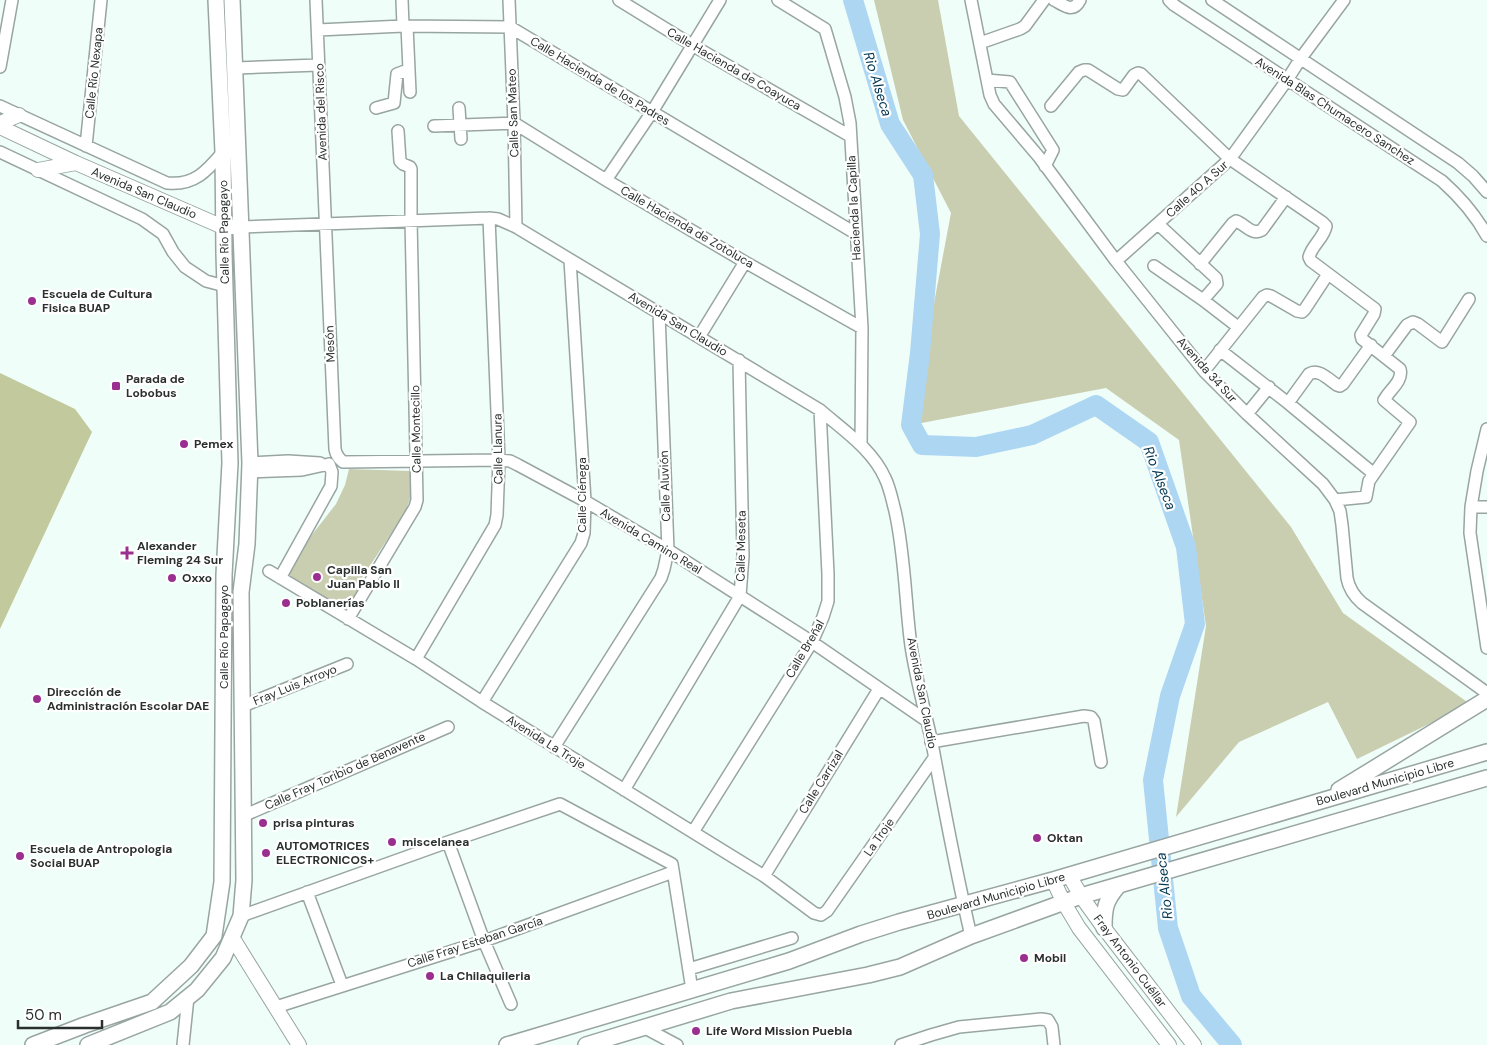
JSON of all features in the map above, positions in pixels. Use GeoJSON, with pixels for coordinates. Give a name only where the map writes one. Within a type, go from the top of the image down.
{"type":"FeatureCollection","features":[{"type":"Feature","properties":{"kind":"main road","name":"Calle Río Papagayo"},"geometry":{"type":"LineString","coordinates":[[33,1045],[152,1002],[191,966],[214,936],[222,882],[224,575],[230,463],[223,152],[216,0]]}},
{"type":"Feature","properties":{"kind":"main road","name":"Calle Río Papagayo"},"geometry":{"type":"LineString","coordinates":[[94,1044],[170,1012],[197,990],[223,958],[241,916],[244,880],[241,592],[247,544],[250,467],[232,0]]}},
{"type":"Feature","properties":{"kind":"main road"},"geometry":{"type":"LineString","coordinates":[[1323,800],[1487,699]]}},
{"type":"Feature","properties":{"kind":"main road","name":"Boulevard Municipio Libre"},"geometry":{"type":"LineString","coordinates":[[507,1045],[789,961],[862,934],[1053,880],[1487,752]]}},
{"type":"Feature","properties":{"kind":"main road","name":"Boulevard Municipio Libre"},"geometry":{"type":"LineString","coordinates":[[586,1045],[731,1001],[868,975],[900,966],[972,936],[1081,896],[1487,778]]}},
{"type":"Feature","properties":{"kind":"main road"},"geometry":{"type":"LineString","coordinates":[[1104,928],[1106,901],[1118,886]]}},
{"type":"Feature","properties":{"kind":"street"},"geometry":{"type":"LineString","coordinates":[[0,67],[12,0]]}},
{"type":"Feature","properties":{"kind":"street","name":"Calle Río Nexapa"},"geometry":{"type":"LineString","coordinates":[[86,146],[101,0]]}},
{"type":"Feature","properties":{"kind":"street","name":"Avenida del Risco"},"geometry":{"type":"LineString","coordinates":[[316,0],[326,223]]}},
{"type":"Feature","properties":{"kind":"street"},"geometry":{"type":"LineString","coordinates":[[402,0],[410,92]]}},
{"type":"Feature","properties":{"kind":"street","name":"Calle San Mateo"},"geometry":{"type":"LineString","coordinates":[[509,0],[516,227]]}},
{"type":"Feature","properties":{"kind":"street","name":"Calle Hacienda de Coayuca"},"geometry":{"type":"LineString","coordinates":[[619,0],[692,45],[850,136]]}},
{"type":"Feature","properties":{"kind":"street"},"geometry":{"type":"LineString","coordinates":[[606,180],[652,112],[720,0]]}},
{"type":"Feature","properties":{"kind":"street","name":"Hacienda la Capilla"},"geometry":{"type":"LineString","coordinates":[[778,0],[825,29],[845,97],[850,123],[862,328],[861,445]]}},
{"type":"Feature","properties":{"kind":"street","name":"Avenida 34 Sur"},"geometry":{"type":"LineString","coordinates":[[971,0],[990,95],[994,104],[1045,166],[1116,261],[1204,371],[1247,414],[1323,484],[1336,500],[1340,510],[1347,578],[1354,596],[1362,604],[1487,693]]}},
{"type":"Feature","properties":{"kind":"street"},"geometry":{"type":"LineString","coordinates":[[980,43],[1020,29],[1044,0]]}},
{"type":"Feature","properties":{"kind":"street"},"geometry":{"type":"LineString","coordinates":[[1054,0],[1070,8],[1077,6],[1080,0]]}},
{"type":"Feature","properties":{"kind":"street","name":"Avenida Blas Chumacero Sanchez"},"geometry":{"type":"LineString","coordinates":[[1169,0],[1442,181],[1471,211],[1487,236]]}},
{"type":"Feature","properties":{"kind":"street","name":"Avenida Blas Chumacero Sanchez"},"geometry":{"type":"LineString","coordinates":[[1212,0],[1458,163],[1487,192]]}},
{"type":"Feature","properties":{"kind":"street","name":"Calle 40 A Sur"},"geometry":{"type":"LineString","coordinates":[[1116,261],[1230,159],[1344,0]]}},
{"type":"Feature","properties":{"kind":"street"},"geometry":{"type":"LineString","coordinates":[[318,30],[405,26],[510,27]]}},
{"type":"Feature","properties":{"kind":"street","name":"Calle Hacienda de los Padres"},"geometry":{"type":"LineString","coordinates":[[510,27],[855,233]]}},
{"type":"Feature","properties":{"kind":"street"},"geometry":{"type":"LineString","coordinates":[[236,68],[319,65]]}},
{"type":"Feature","properties":{"kind":"street"},"geometry":{"type":"LineString","coordinates":[[376,108],[394,104],[397,74],[408,70]]}},
{"type":"Feature","properties":{"kind":"street"},"geometry":{"type":"LineString","coordinates":[[1051,106],[1079,72],[1084,70],[1088,70],[1118,89],[1123,90],[1134,75],[1141,74],[1230,159],[1326,226],[1325,231],[1310,252],[1309,257],[1311,261],[1375,309],[1361,335],[1400,369],[1402,374],[1400,379],[1384,400],[1410,422],[1369,480],[1366,497],[1362,499],[1336,500]]}},
{"type":"Feature","properties":{"kind":"street"},"geometry":{"type":"LineString","coordinates":[[987,80],[1010,82],[1053,150],[1045,166]]}},
{"type":"Feature","properties":{"kind":"street","name":"Avenida San Claudio"},"geometry":{"type":"LineString","coordinates":[[0,106],[167,183],[177,184],[193,180],[200,176],[223,152]]}},
{"type":"Feature","properties":{"kind":"street"},"geometry":{"type":"LineString","coordinates":[[459,108],[461,140]]}},
{"type":"Feature","properties":{"kind":"street"},"geometry":{"type":"LineString","coordinates":[[0,123],[19,115]]}},
{"type":"Feature","properties":{"kind":"street"},"geometry":{"type":"LineString","coordinates":[[434,126],[514,123]]}},
{"type":"Feature","properties":{"kind":"street","name":"Calle Hacienda de Zotoluca"},"geometry":{"type":"LineString","coordinates":[[514,123],[745,262],[862,328]]}},
{"type":"Feature","properties":{"kind":"street","name":"Avenida San Claudio"},"geometry":{"type":"LineString","coordinates":[[0,128],[224,227],[411,220],[498,219],[516,227],[820,410],[861,445],[877,463],[885,478],[891,496],[904,562],[912,647],[959,886],[972,936]]}},
{"type":"Feature","properties":{"kind":"street","name":"Calle Montecillo"},"geometry":{"type":"LineString","coordinates":[[348,619],[418,500],[411,169],[400,161],[398,131]]}},
{"type":"Feature","properties":{"kind":"street","name":"Avenida San Claudio"},"geometry":{"type":"LineString","coordinates":[[0,152],[142,219],[163,234],[185,268],[206,281],[225,286]]}},
{"type":"Feature","properties":{"kind":"street"},"geometry":{"type":"LineString","coordinates":[[38,170],[76,163]]}},
{"type":"Feature","properties":{"kind":"street"},"geometry":{"type":"LineString","coordinates":[[1200,264],[1233,223],[1239,222],[1254,232],[1258,232],[1262,230],[1286,197]]}},
{"type":"Feature","properties":{"kind":"street","name":"Calle Llanura"},"geometry":{"type":"LineString","coordinates":[[416,659],[495,525],[498,515],[499,460],[489,218]]}},
{"type":"Feature","properties":{"kind":"street","name":"Mesón"},"geometry":{"type":"LineString","coordinates":[[326,223],[335,454],[343,462]]}},
{"type":"Feature","properties":{"kind":"street"},"geometry":{"type":"LineString","coordinates":[[1158,224],[1218,281],[1203,300]]}},
{"type":"Feature","properties":{"kind":"street","name":"Calle Ciénega"},"geometry":{"type":"LineString","coordinates":[[482,702],[581,543],[584,533],[585,501],[570,260]]}},
{"type":"Feature","properties":{"kind":"street"},"geometry":{"type":"LineString","coordinates":[[700,337],[745,262]]}},
{"type":"Feature","properties":{"kind":"street"},"geometry":{"type":"LineString","coordinates":[[1154,266],[1238,327]]}},
{"type":"Feature","properties":{"kind":"street"},"geometry":{"type":"LineString","coordinates":[[1204,371],[1263,298],[1267,295],[1271,296],[1302,312],[1306,309],[1328,274]]}},
{"type":"Feature","properties":{"kind":"street"},"geometry":{"type":"LineString","coordinates":[[1384,356],[1407,324],[1412,322],[1418,324],[1442,342],[1470,299]]}},
{"type":"Feature","properties":{"kind":"street","name":"Calle Aluvión"},"geometry":{"type":"LineString","coordinates":[[554,747],[661,578],[664,569],[668,550],[659,313]]}},
{"type":"Feature","properties":{"kind":"street"},"geometry":{"type":"LineString","coordinates":[[1288,402],[1313,371],[1336,385],[1343,384],[1371,345]]}},
{"type":"Feature","properties":{"kind":"street"},"geometry":{"type":"LineString","coordinates":[[1220,350],[1288,402],[1374,474]]}},
{"type":"Feature","properties":{"kind":"street","name":"Calle Meseta"},"geometry":{"type":"LineString","coordinates":[[624,790],[740,596],[743,556],[739,360]]}},
{"type":"Feature","properties":{"kind":"street"},"geometry":{"type":"LineString","coordinates":[[1247,414],[1269,387]]}},
{"type":"Feature","properties":{"kind":"street","name":"Calle Breñal"},"geometry":{"type":"LineString","coordinates":[[692,832],[812,642],[824,618],[828,601],[828,564],[820,410]]}},
{"type":"Feature","properties":{"kind":"street"},"geometry":{"type":"LineString","coordinates":[[1487,428],[1471,507],[1470,533],[1487,648]]}},
{"type":"Feature","properties":{"kind":"street","name":"Avenida Camino Real"},"geometry":{"type":"LineString","coordinates":[[343,462],[418,460],[510,461],[585,501],[668,550],[812,642],[927,721]]}},
{"type":"Feature","properties":{"kind":"street"},"geometry":{"type":"LineString","coordinates":[[250,467],[302,470],[329,464],[332,472],[331,486],[280,578]]}},
{"type":"Feature","properties":{"kind":"street"},"geometry":{"type":"LineString","coordinates":[[1471,507],[1487,507]]}},
{"type":"Feature","properties":{"kind":"street","name":"Avenida La Troje"},"geometry":{"type":"LineString","coordinates":[[268,571],[416,659],[554,747],[764,876],[814,913],[821,915]]}},
{"type":"Feature","properties":{"kind":"street","name":"Fray Luis Arroyo"},"geometry":{"type":"LineString","coordinates":[[243,706],[347,664]]}},
{"type":"Feature","properties":{"kind":"street","name":"Calle Carrizal"},"geometry":{"type":"LineString","coordinates":[[764,876],[879,689]]}},
{"type":"Feature","properties":{"kind":"street"},"geometry":{"type":"LineString","coordinates":[[931,742],[1084,716],[1091,717],[1094,721],[1101,762]]}},
{"type":"Feature","properties":{"kind":"street","name":"Calle Fray Toribio de Benavente"},"geometry":{"type":"LineString","coordinates":[[243,816],[448,727]]}},
{"type":"Feature","properties":{"kind":"street","name":"La Troje"},"geometry":{"type":"LineString","coordinates":[[821,915],[826,911],[934,758]]}},
{"type":"Feature","properties":{"kind":"street"},"geometry":{"type":"LineString","coordinates":[[241,916],[560,804],[672,864],[692,990]]}},
{"type":"Feature","properties":{"kind":"street"},"geometry":{"type":"LineString","coordinates":[[448,842],[484,941],[511,1004]]}},
{"type":"Feature","properties":{"kind":"street","name":"Calle Fray Esteban García"},"geometry":{"type":"LineString","coordinates":[[276,1007],[484,941],[673,872]]}},
{"type":"Feature","properties":{"kind":"street","name":"Fray Antonio Cuéllar"},"geometry":{"type":"LineString","coordinates":[[1069,875],[1081,896],[1104,928],[1194,1045]]}},
{"type":"Feature","properties":{"kind":"street","name":"Fray Antonio Cuéllar"},"geometry":{"type":"LineString","coordinates":[[1053,880],[1079,928],[1169,1045]]}},
{"type":"Feature","properties":{"kind":"street"},"geometry":{"type":"LineString","coordinates":[[307,892],[342,985]]}},
{"type":"Feature","properties":{"kind":"street"},"geometry":{"type":"LineString","coordinates":[[232,937],[300,1045]]}},
{"type":"Feature","properties":{"kind":"street"},"geometry":{"type":"LineString","coordinates":[[689,969],[792,938]]}},
{"type":"Feature","properties":{"kind":"street"},"geometry":{"type":"LineString","coordinates":[[183,1045],[188,997]]}},
{"type":"Feature","properties":{"kind":"street"},"geometry":{"type":"LineString","coordinates":[[901,1045],[958,1027],[1040,1019],[1048,1020],[1052,1027],[1054,1045]]}},
{"type":"Feature","properties":{"kind":"street"},"geometry":{"type":"LineString","coordinates":[[646,1028],[677,1045]]}},
{"type":"Feature","properties":{"kind":"green space"},"geometry":{"type":"Polygon","coordinates":[[[874,0],[938,0],[959,116],[1291,527],[1343,613],[1470,704],[1357,759],[1328,702],[1239,742],[1176,817],[1206,626],[1179,440],[1106,388],[911,425],[951,213],[903,120],[874,0]]]}},
{"type":"Feature","properties":{"kind":"green space"},"geometry":{"type":"Polygon","coordinates":[[[0,373],[75,409],[92,432],[0,629],[0,373]]]}},
{"type":"Feature","properties":{"kind":"green space"},"geometry":{"type":"Polygon","coordinates":[[[349,469],[411,471],[411,495],[406,511],[356,587],[358,591],[353,603],[348,604],[345,614],[288,582],[286,568],[336,504],[345,485],[349,469]]]}},
{"type":"Feature","properties":{"kind":"waterway","name":"Rio Alseca"},"geometry":{"type":"LineString","coordinates":[[853,0],[890,124],[923,175],[930,234],[920,353],[911,425],[922,445],[976,447],[1032,435],[1096,405],[1149,442],[1186,547],[1195,624],[1170,696],[1153,780],[1168,928],[1191,996],[1232,1045]]}},
{"type":"Feature","properties":{"kind":"place","name":"Escuela de Cultura Fisica BUAP"},"geometry":{"type":"Point","coordinates":[32,301]}},
{"type":"Feature","properties":{"kind":"place","name":"Parada de Lobobus"},"geometry":{"type":"Point","coordinates":[116,386]}},
{"type":"Feature","properties":{"kind":"place","name":"Pemex"},"geometry":{"type":"Point","coordinates":[184,444]}},
{"type":"Feature","properties":{"kind":"place","name":"Alexander Fleming 24 Sur"},"geometry":{"type":"Point","coordinates":[127,553]}},
{"type":"Feature","properties":{"kind":"place","name":"Capilla San Juan Pablo II"},"geometry":{"type":"Point","coordinates":[317,577]}},
{"type":"Feature","properties":{"kind":"place","name":"Oxxo"},"geometry":{"type":"Point","coordinates":[172,578]}},
{"type":"Feature","properties":{"kind":"place","name":"Poblanerías"},"geometry":{"type":"Point","coordinates":[286,603]}},
{"type":"Feature","properties":{"kind":"place","name":"Dirección de Administración Escolar DAE"},"geometry":{"type":"Point","coordinates":[37,699]}},
{"type":"Feature","properties":{"kind":"place","name":"prisa pinturas"},"geometry":{"type":"Point","coordinates":[263,823]}},
{"type":"Feature","properties":{"kind":"place","name":"Oktan"},"geometry":{"type":"Point","coordinates":[1037,838]}},
{"type":"Feature","properties":{"kind":"place","name":"miscelanea"},"geometry":{"type":"Point","coordinates":[392,842]}},
{"type":"Feature","properties":{"kind":"place","name":"AUTOMOTRICES ELECTRONICOS+"},"geometry":{"type":"Point","coordinates":[266,853]}},
{"type":"Feature","properties":{"kind":"place","name":"Escuela de Antropologia Social BUAP"},"geometry":{"type":"Point","coordinates":[20,856]}},
{"type":"Feature","properties":{"kind":"place","name":"Mobil"},"geometry":{"type":"Point","coordinates":[1024,958]}},
{"type":"Feature","properties":{"kind":"place","name":"La Chilaquileria"},"geometry":{"type":"Point","coordinates":[430,976]}},
{"type":"Feature","properties":{"kind":"place","name":"Life Word Mission Puebla"},"geometry":{"type":"Point","coordinates":[696,1031]}}]}
